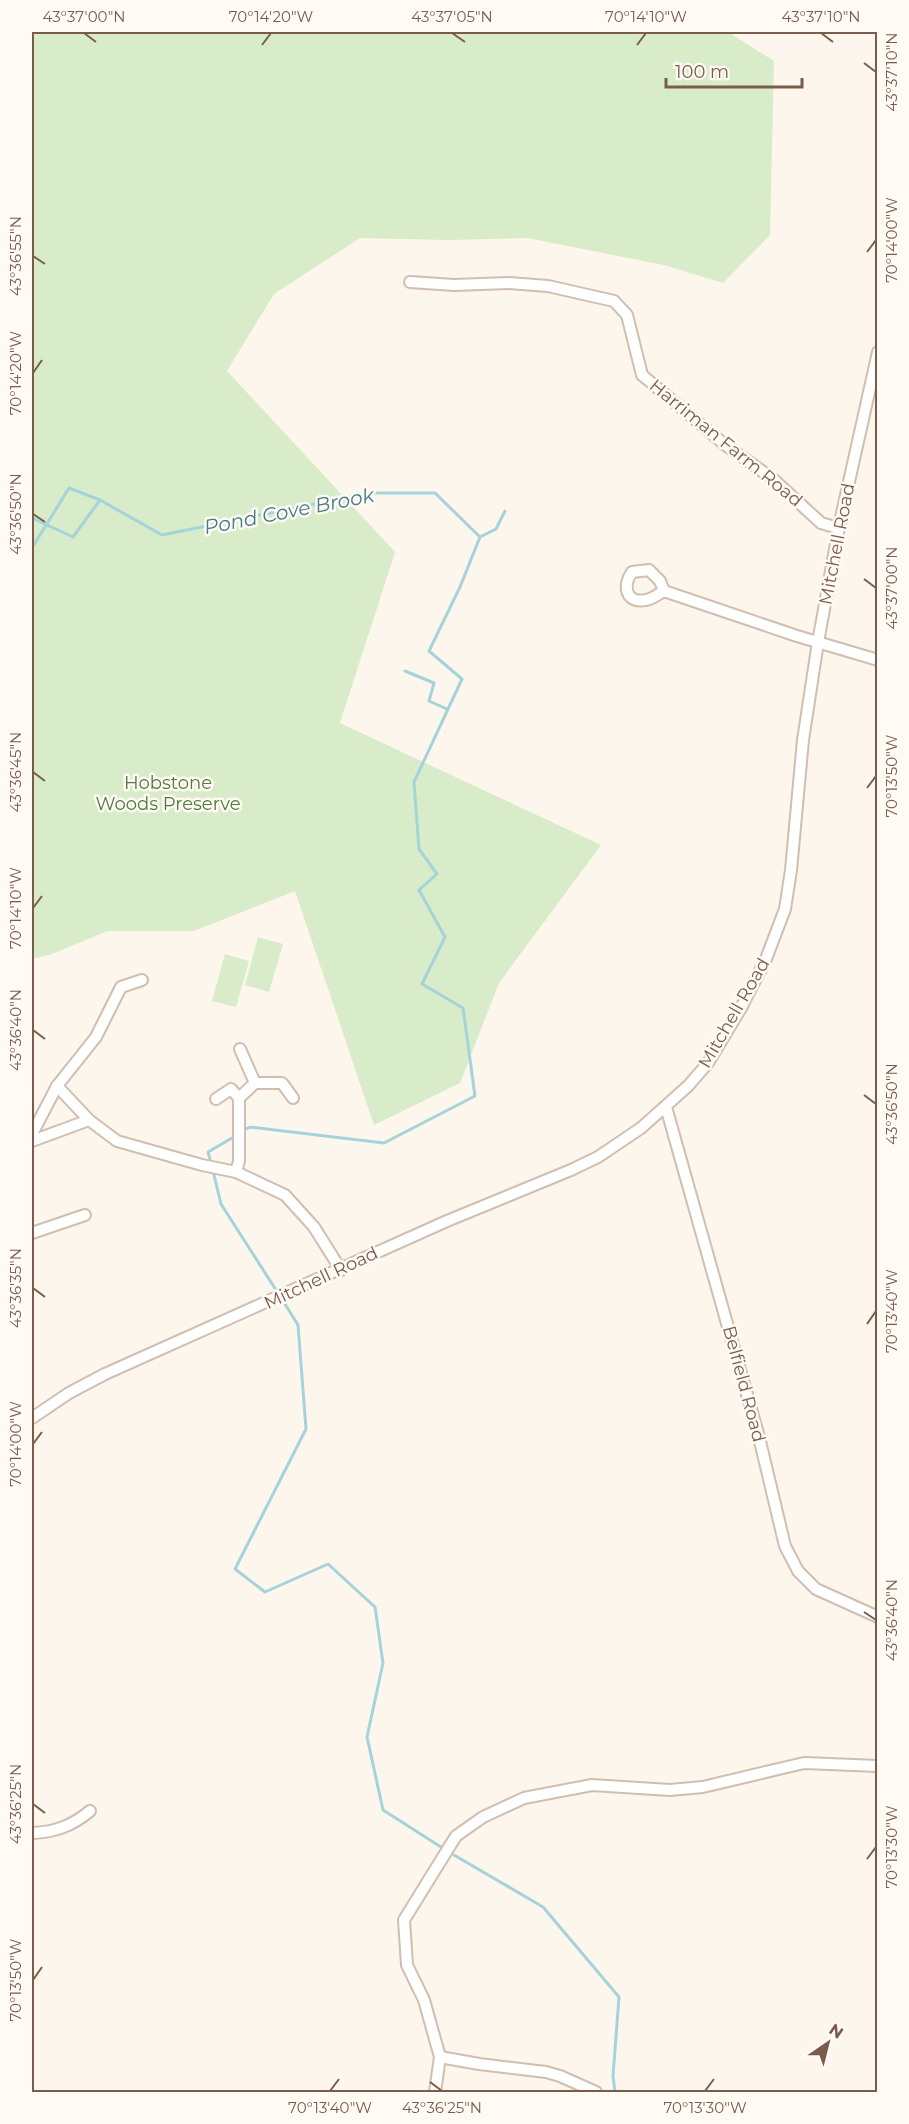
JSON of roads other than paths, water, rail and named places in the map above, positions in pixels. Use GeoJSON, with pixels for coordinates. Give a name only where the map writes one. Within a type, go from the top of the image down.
{"type":"FeatureCollection","features":[{"type":"Feature","properties":{"kind":"street","name":"Harriman Farm Road"},"geometry":{"type":"LineString","coordinates":[[410,282],[454,285],[509,283],[548,286],[614,302],[627,315],[642,375],[724,444],[773,479],[821,523],[838,528]]}},
{"type":"Feature","properties":{"kind":"street","name":"Mitchell Road"},"geometry":{"type":"LineString","coordinates":[[32,1418],[69,1393],[105,1374],[447,1221],[571,1170],[624,1140],[666,1107],[697,1076],[720,1045],[757,978],[785,909],[791,870],[803,740],[818,642],[838,528],[878,352]]}},
{"type":"Feature","properties":{"kind":"street"},"geometry":{"type":"LineString","coordinates":[[866,403],[878,406]]}},
{"type":"Feature","properties":{"kind":"street"},"geometry":{"type":"LineString","coordinates":[[664,591],[878,660]]}},
{"type":"Feature","properties":{"kind":"street"},"geometry":{"type":"LineString","coordinates":[[32,1134],[57,1086],[96,1037],[121,987],[142,980]]}},
{"type":"Feature","properties":{"kind":"street"},"geometry":{"type":"LineString","coordinates":[[240,1049],[255,1083]]}},
{"type":"Feature","properties":{"kind":"street"},"geometry":{"type":"LineString","coordinates":[[239,1098],[255,1083],[282,1083],[293,1098]]}},
{"type":"Feature","properties":{"kind":"street"},"geometry":{"type":"LineString","coordinates":[[57,1086],[89,1120],[117,1141],[236,1172],[285,1195],[314,1227],[340,1270]]}},
{"type":"Feature","properties":{"kind":"street"},"geometry":{"type":"LineString","coordinates":[[216,1099],[231,1089],[239,1098],[239,1161],[236,1172]]}},
{"type":"Feature","properties":{"kind":"street","name":"Belfield Road"},"geometry":{"type":"LineString","coordinates":[[666,1107],[759,1437],[785,1546],[798,1571],[816,1589],[878,1617]]}},
{"type":"Feature","properties":{"kind":"street"},"geometry":{"type":"LineString","coordinates":[[32,1141],[89,1120]]}},
{"type":"Feature","properties":{"kind":"street"},"geometry":{"type":"LineString","coordinates":[[32,1233],[85,1215]]}},
{"type":"Feature","properties":{"kind":"street"},"geometry":{"type":"LineString","coordinates":[[435,2092],[440,2056],[424,2000],[407,1965],[404,1920],[456,1836],[483,1817],[524,1798],[592,1785],[670,1790],[703,1787],[804,1763],[878,1766]]}},
{"type":"Feature","properties":{"kind":"street"},"geometry":{"type":"LineString","coordinates":[[32,1833],[47,1833],[64,1828],[90,1811]]}},
{"type":"Feature","properties":{"kind":"street"},"geometry":{"type":"LineString","coordinates":[[440,2056],[479,2064],[546,2072],[596,2092]]}},
{"type":"Feature","properties":{"kind":"waterway","name":"Pond Cove Brook"},"geometry":{"type":"LineString","coordinates":[[32,548],[69,488],[100,500],[162,535],[369,493],[435,493],[480,537],[460,587],[429,651],[462,679],[414,782],[419,849],[437,874],[419,890],[445,937],[422,984],[463,1008],[475,1096],[384,1143],[250,1127],[246,1129]]}},
{"type":"Feature","properties":{"kind":"waterway"},"geometry":{"type":"LineString","coordinates":[[32,518],[73,537],[100,500]]}},
{"type":"Feature","properties":{"kind":"waterway"},"geometry":{"type":"LineString","coordinates":[[480,537],[496,529],[505,511]]}},
{"type":"Feature","properties":{"kind":"waterway"},"geometry":{"type":"LineString","coordinates":[[405,671],[434,683],[429,701],[447,709]]}},
{"type":"Feature","properties":{"kind":"waterway","name":"Pond Cove Brook"},"geometry":{"type":"LineString","coordinates":[[210,1159],[208,1152],[232,1138]]}},
{"type":"Feature","properties":{"kind":"waterway","name":"Pond Cove Brook"},"geometry":{"type":"LineString","coordinates":[[214,1175],[221,1204],[276,1290]]}},
{"type":"Feature","properties":{"kind":"waterway","name":"Pond Cove Brook"},"geometry":{"type":"LineString","coordinates":[[285,1304],[298,1325],[306,1429],[235,1569],[265,1592],[328,1564],[375,1607],[383,1663],[367,1737],[383,1810],[441,1847]]}},
{"type":"Feature","properties":{"kind":"waterway","name":"Pond Cove Brook"},"geometry":{"type":"LineString","coordinates":[[454,1855],[543,1907],[619,1997],[613,2076],[615,2092]]}},
{"type":"Feature","properties":{"kind":"park label","name":"Hobstone Woods Preserve"},"geometry":{"type":"Point","coordinates":[168,793]}}]}
